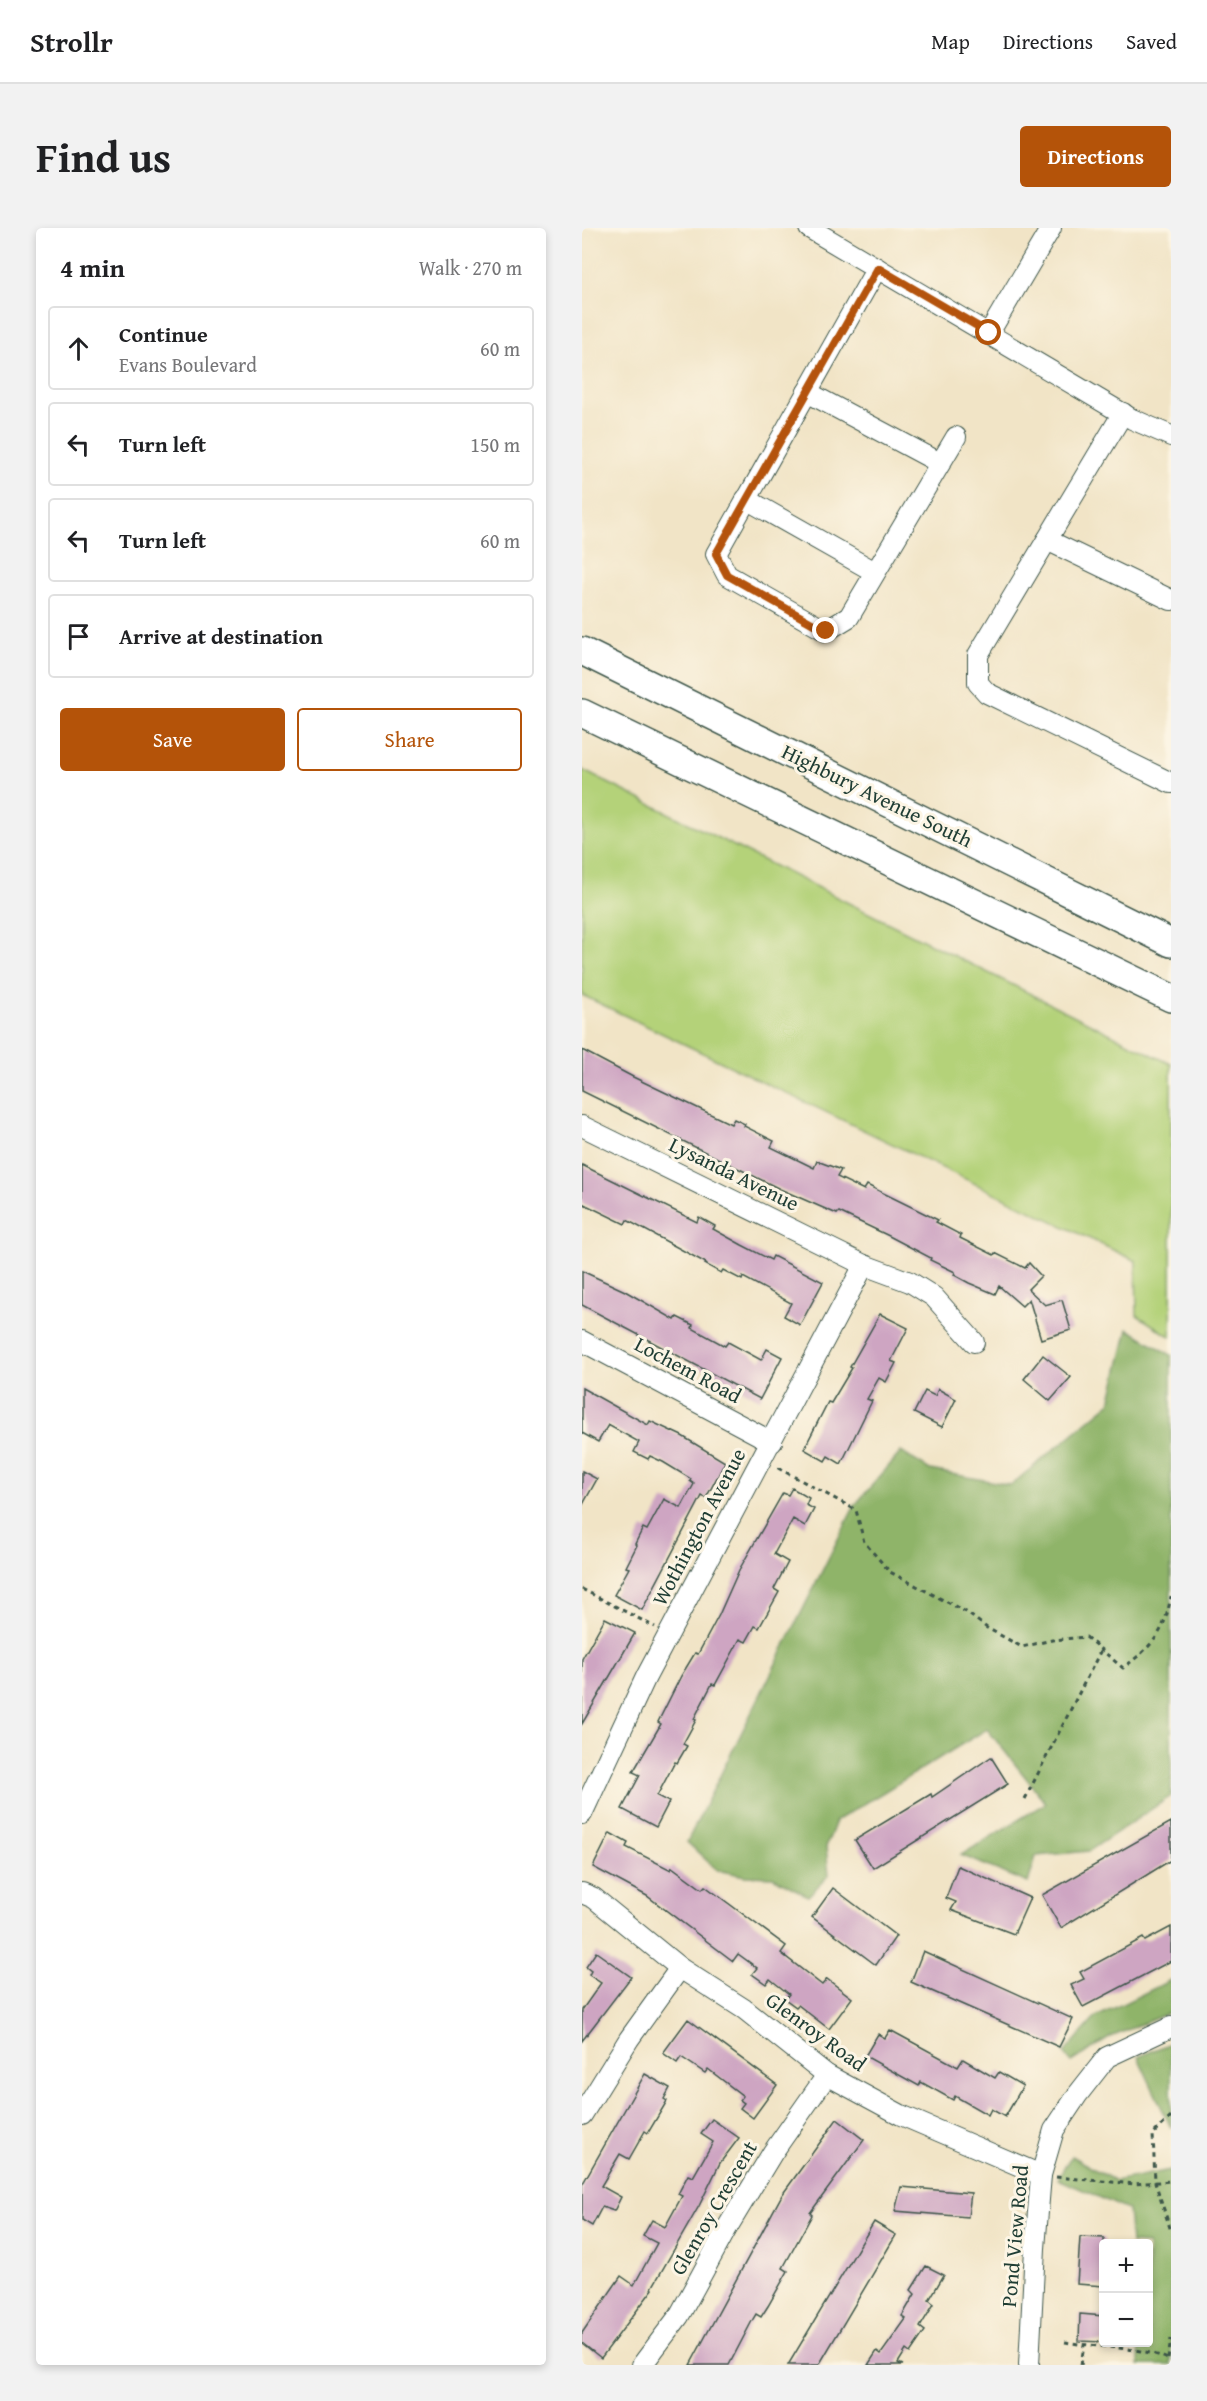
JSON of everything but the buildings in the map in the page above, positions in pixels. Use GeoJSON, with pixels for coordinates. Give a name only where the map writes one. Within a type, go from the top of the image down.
{"type":"FeatureCollection","features":[{"type":"Feature","properties":{"kind":"highway","name":"Highbury Avenue South"},"geometry":{"type":"LineString","coordinates":[[582,651],[1171,943]]}},
{"type":"Feature","properties":{"kind":"highway"},"geometry":{"type":"LineString","coordinates":[[582,713],[1171,998]]}},
{"type":"Feature","properties":{"kind":"street"},"geometry":{"type":"LineString","coordinates":[[809,228],[1123,413],[1171,436]]}},
{"type":"Feature","properties":{"kind":"street"},"geometry":{"type":"LineString","coordinates":[[989,333],[1051,228]]}},
{"type":"Feature","properties":{"kind":"street"},"geometry":{"type":"LineString","coordinates":[[878,268],[716,554],[727,575],[826,631],[849,617],[956,437]]}},
{"type":"Feature","properties":{"kind":"street"},"geometry":{"type":"LineString","coordinates":[[807,392],[940,463]]}},
{"type":"Feature","properties":{"kind":"street"},"geometry":{"type":"LineString","coordinates":[[1123,413],[978,655],[978,683],[987,693],[1171,783]]}},
{"type":"Feature","properties":{"kind":"street"},"geometry":{"type":"LineString","coordinates":[[746,499],[875,572]]}},
{"type":"Feature","properties":{"kind":"street"},"geometry":{"type":"LineString","coordinates":[[1047,540],[1171,600]]}},
{"type":"Feature","properties":{"kind":"street","name":"Lysanda Avenue"},"geometry":{"type":"LineString","coordinates":[[582,1126],[864,1265],[910,1282],[934,1297],[974,1342]]}},
{"type":"Feature","properties":{"kind":"street","name":"Wothington Avenue"},"geometry":{"type":"LineString","coordinates":[[582,1814],[646,1677],[864,1265]]}},
{"type":"Feature","properties":{"kind":"street","name":"Lochem Road"},"geometry":{"type":"LineString","coordinates":[[582,1341],[772,1442]]}},
{"type":"Feature","properties":{"kind":"street","name":"Glenroy Road"},"geometry":{"type":"LineString","coordinates":[[582,1893],[594,1899],[680,1968],[744,2009],[827,2075],[901,2115],[1041,2175]]}},
{"type":"Feature","properties":{"kind":"street"},"geometry":{"type":"LineString","coordinates":[[582,2115],[629,2039],[680,1968]]}},
{"type":"Feature","properties":{"kind":"street","name":"Pond View Road"},"geometry":{"type":"LineString","coordinates":[[1029,2365],[1041,2175],[1054,2130],[1077,2094],[1107,2057],[1171,2027]]}},
{"type":"Feature","properties":{"kind":"street","name":"Glenroy Crescent"},"geometry":{"type":"LineString","coordinates":[[642,2365],[680,2316],[727,2228],[773,2152],[827,2075]]}},
{"type":"Feature","properties":{"kind":"path"},"geometry":{"type":"LineString","coordinates":[[778,1468],[856,1510],[864,1542],[890,1572],[966,1612],[987,1628],[1022,1647],[1052,1640],[1086,1638],[1123,1668],[1143,1653],[1164,1628],[1171,1597]]}},
{"type":"Feature","properties":{"kind":"path"},"geometry":{"type":"LineString","coordinates":[[582,1589],[669,1635]]}},
{"type":"Feature","properties":{"kind":"path"},"geometry":{"type":"LineString","coordinates":[[1164,1628],[1171,1628]]}},
{"type":"Feature","properties":{"kind":"path"},"geometry":{"type":"LineString","coordinates":[[1025,1799],[1101,1650]]}},
{"type":"Feature","properties":{"kind":"path"},"geometry":{"type":"LineString","coordinates":[[1171,2117],[1153,2134],[1155,2182],[1171,2231]]}},
{"type":"Feature","properties":{"kind":"path"},"geometry":{"type":"LineString","coordinates":[[1041,2175],[1135,2184],[1171,2181]]}},
{"type":"Feature","properties":{"kind":"path"},"geometry":{"type":"LineString","coordinates":[[1065,2342],[1126,2350],[1169,2360],[1171,2339]]}},
{"type":"Feature","properties":{"kind":"path"},"geometry":{"type":"LineString","coordinates":[[1081,2365],[1084,2345]]}},
{"type":"Feature","properties":{"kind":"green space"},"geometry":{"type":"Polygon","coordinates":[[[582,770],[1171,1064],[1171,1337],[1137,1315],[1136,1261],[582,995],[582,770]]]}},
{"type":"Feature","properties":{"kind":"green space"},"geometry":{"type":"Polygon","coordinates":[[[1128,1329],[1171,1355],[1171,1796],[1089,1851],[1036,1856],[1028,1883],[961,1855],[1046,1803],[987,1729],[836,1821],[826,1847],[829,1875],[808,1896],[773,1877],[745,1876],[717,1870],[687,1842],[855,1505],[901,1452],[930,1470],[1011,1485],[1110,1403],[1128,1329]]]}},
{"type":"Feature","properties":{"kind":"green space"},"geometry":{"type":"Polygon","coordinates":[[[1171,1980],[1171,2012],[1111,2037],[1071,2062],[1064,2053],[1096,2017],[1171,1980]]]}},
{"type":"Feature","properties":{"kind":"green space"},"geometry":{"type":"Polygon","coordinates":[[[1171,2043],[1171,2128],[1138,2057],[1171,2043]]]}},
{"type":"Feature","properties":{"kind":"green space"},"geometry":{"type":"Polygon","coordinates":[[[1071,2156],[1115,2181],[1171,2170],[1171,2365],[1139,2365],[1139,2347],[1153,2347],[1153,2239],[1131,2239],[1128,2210],[1058,2179],[1071,2156]]]}},
{"type":"Feature","properties":{"kind":"route"},"geometry":{"type":"LineString","coordinates":[[826,631],[727,575],[716,554],[746,499],[878,268],[989,333]]}}]}
